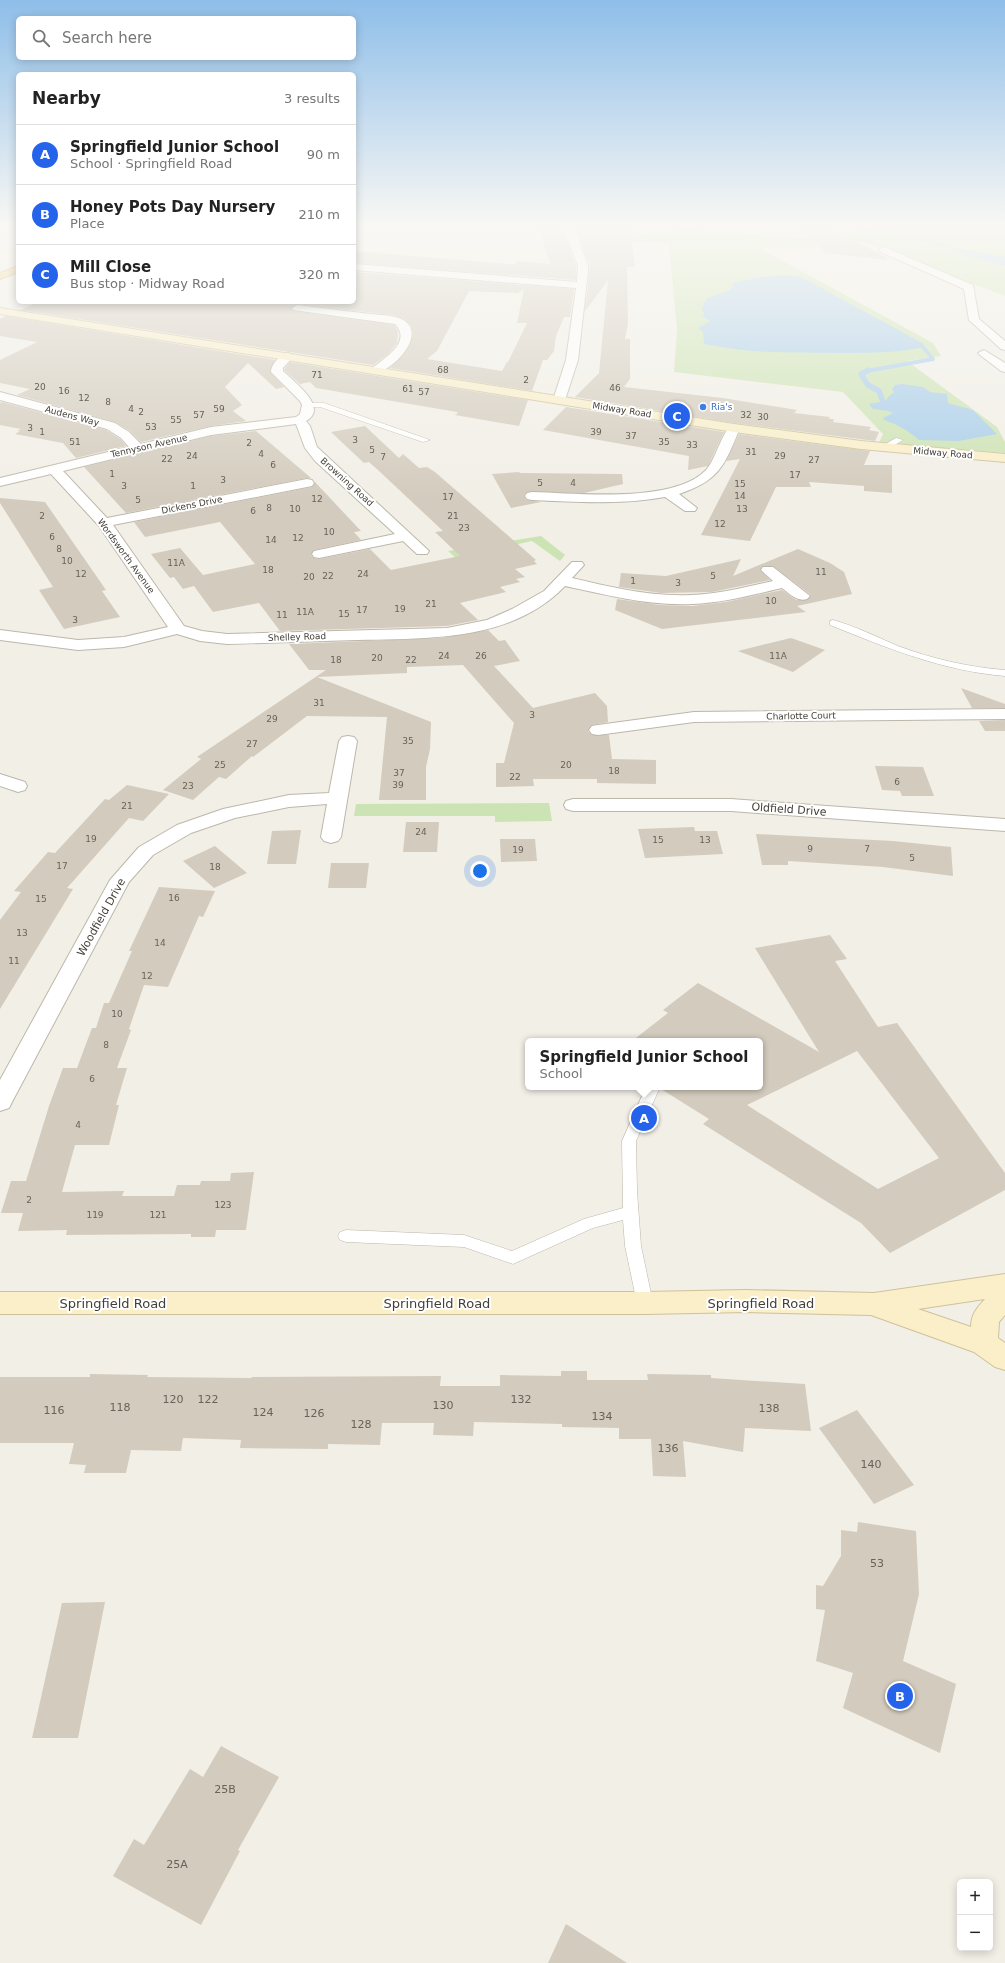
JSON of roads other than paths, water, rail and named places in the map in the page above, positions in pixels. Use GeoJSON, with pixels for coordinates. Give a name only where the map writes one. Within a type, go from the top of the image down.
{"type":"FeatureCollection","features":[{"type":"Feature","properties":{"kind":"main road","name":"Midway Road"},"geometry":{"type":"LineString","coordinates":[[42,318],[734,428],[883,448],[1005,458]]}},
{"type":"Feature","properties":{"kind":"main road","name":"Springfield Road"},"geometry":{"type":"LineString","coordinates":[[0,1303],[645,1303],[746,1301],[874,1304],[1005,1285]]}},
{"type":"Feature","properties":{"kind":"main road"},"geometry":{"type":"LineString","coordinates":[[995,1351],[985,1318],[1005,1296]]}},
{"type":"Feature","properties":{"kind":"main road","name":"Springfield Road"},"geometry":{"type":"LineString","coordinates":[[874,1304],[995,1351]]}},
{"type":"Feature","properties":{"kind":"street"},"geometry":{"type":"LineString","coordinates":[[375,371],[401,351],[406,334],[404,327],[399,322],[379,318]]}},
{"type":"Feature","properties":{"kind":"street"},"geometry":{"type":"LineString","coordinates":[[559,400],[572,360],[577,318]]}},
{"type":"Feature","properties":{"kind":"street"},"geometry":{"type":"LineString","coordinates":[[974,318],[974,320],[1005,347]]}},
{"type":"Feature","properties":{"kind":"street"},"geometry":{"type":"LineString","coordinates":[[984,353],[1002,364]]}},
{"type":"Feature","properties":{"kind":"street"},"geometry":{"type":"LineString","coordinates":[[288,356],[277,367],[277,372],[305,400],[308,405],[308,412],[306,416],[299,420]]}},
{"type":"Feature","properties":{"kind":"street","name":"Audens Way"},"geometry":{"type":"LineString","coordinates":[[0,396],[111,426],[125,435],[137,448]]}},
{"type":"Feature","properties":{"kind":"street","name":"Tennyson Avenue"},"geometry":{"type":"LineString","coordinates":[[0,482],[211,431],[299,420]]}},
{"type":"Feature","properties":{"kind":"street","name":"Browning Road"},"geometry":{"type":"LineString","coordinates":[[299,420],[304,426],[311,448],[320,458],[422,552]]}},
{"type":"Feature","properties":{"kind":"street"},"geometry":{"type":"LineString","coordinates":[[532,496],[612,497],[669,494],[692,486],[711,474],[734,428]]}},
{"type":"Feature","properties":{"kind":"street","name":"Wordsworth Avenue"},"geometry":{"type":"LineString","coordinates":[[53,468],[104,523],[178,629]]}},
{"type":"Feature","properties":{"kind":"street","name":"Dickens Drive"},"geometry":{"type":"LineString","coordinates":[[104,523],[277,484],[307,483]]}},
{"type":"Feature","properties":{"kind":"street"},"geometry":{"type":"LineString","coordinates":[[669,494],[690,508]]}},
{"type":"Feature","properties":{"kind":"street"},"geometry":{"type":"LineString","coordinates":[[319,554],[406,536]]}},
{"type":"Feature","properties":{"kind":"street","name":"Shelley Road"},"geometry":{"type":"LineString","coordinates":[[178,629],[200,636],[227,639],[447,633],[492,624],[518,612],[549,594],[577,565]]}},
{"type":"Feature","properties":{"kind":"street"},"geometry":{"type":"LineString","coordinates":[[768,570],[802,596]]}},
{"type":"Feature","properties":{"kind":"street"},"geometry":{"type":"LineString","coordinates":[[563,581],[628,595],[679,600],[725,596],[784,583]]}},
{"type":"Feature","properties":{"kind":"street"},"geometry":{"type":"LineString","coordinates":[[0,635],[78,645],[124,642],[178,629]]}},
{"type":"Feature","properties":{"kind":"street","name":"Charlotte Court"},"geometry":{"type":"LineString","coordinates":[[598,730],[694,717],[1005,714]]}},
{"type":"Feature","properties":{"kind":"street"},"geometry":{"type":"LineString","coordinates":[[331,836],[348,741]]}},
{"type":"Feature","properties":{"kind":"street"},"geometry":{"type":"LineString","coordinates":[[0,780],[18,786]]}},
{"type":"Feature","properties":{"kind":"street","name":"Woodfield Drive"},"geometry":{"type":"LineString","coordinates":[[0,1102],[120,880],[146,851],[184,829],[230,813],[288,801],[338,798]]}},
{"type":"Feature","properties":{"kind":"street","name":"Oldfield Drive"},"geometry":{"type":"LineString","coordinates":[[573,805],[731,805],[1005,825]]}},
{"type":"Feature","properties":{"kind":"lane"},"geometry":{"type":"LineString","coordinates":[[308,405],[321,405],[426,440]]}},
{"type":"Feature","properties":{"kind":"lane"},"geometry":{"type":"LineString","coordinates":[[883,448],[899,440]]}},
{"type":"Feature","properties":{"kind":"lane"},"geometry":{"type":"LineString","coordinates":[[833,623],[913,655],[975,670],[1005,672]]}},
{"type":"Feature","properties":{"kind":"lane"},"geometry":{"type":"LineString","coordinates":[[645,1303],[633,1246],[630,1212],[629,1141],[652,1090]]}},
{"type":"Feature","properties":{"kind":"lane"},"geometry":{"type":"LineString","coordinates":[[346,1236],[464,1242],[513,1258],[589,1223],[630,1212]]}},
{"type":"Feature","properties":{"kind":"water"},"geometry":{"type":"Polygon","coordinates":[[[705,318],[876,318],[924,344],[924,347],[877,353],[798,353],[751,351],[704,344],[703,332],[698,328],[710,321],[705,318]]]}},
{"type":"Feature","properties":{"kind":"water"},"geometry":{"type":"Polygon","coordinates":[[[902,384],[923,387],[930,392],[947,394],[948,403],[973,410],[997,434],[959,441],[919,440],[903,428],[884,420],[883,418],[893,413],[873,409],[869,404],[886,401],[887,398],[894,392],[892,389],[895,385],[902,384]]]}},
{"type":"Feature","properties":{"kind":"waterway"},"geometry":{"type":"LineString","coordinates":[[867,371],[933,359],[922,346]]}},
{"type":"Feature","properties":{"kind":"waterway"},"geometry":{"type":"LineString","coordinates":[[867,371],[861,374],[868,385],[879,391],[883,402]]}},
{"type":"Feature","properties":{"kind":"place","name":"Ria's"},"geometry":{"type":"Point","coordinates":[703,407]}},
{"type":"Feature","properties":{"kind":"place","name":"Mill Close"},"geometry":{"type":"Point","coordinates":[677,416]}},
{"type":"Feature","properties":{"kind":"place","name":"Springfield Junior School"},"geometry":{"type":"Point","coordinates":[644,1118]}},
{"type":"Feature","properties":{"kind":"place","name":"Honey Pots Day Nursery"},"geometry":{"type":"Point","coordinates":[900,1696]}}]}
